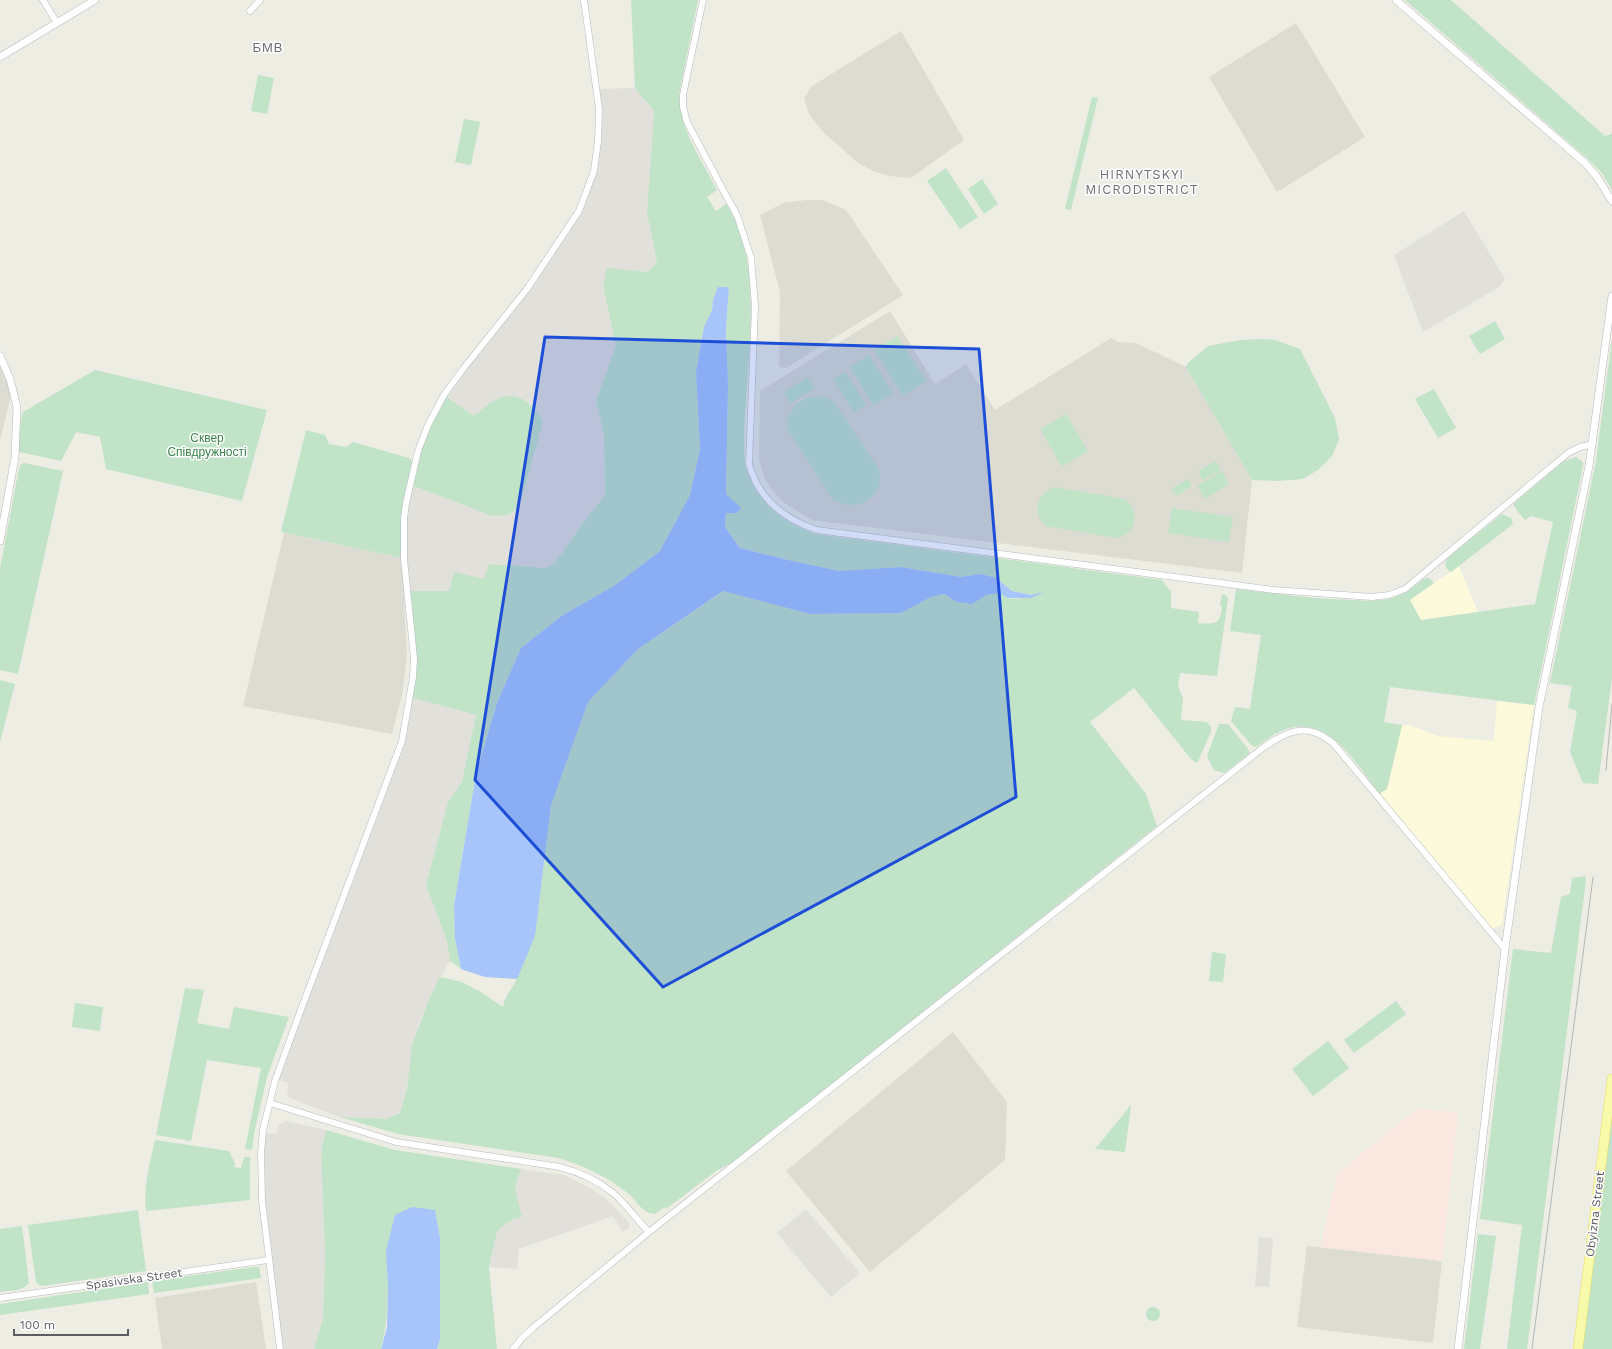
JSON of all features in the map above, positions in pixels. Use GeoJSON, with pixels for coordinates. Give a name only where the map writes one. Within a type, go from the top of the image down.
{"type":"FeatureCollection","features":[{"type":"Feature","properties":{"kind":"main road","name":"Obyizna Street"},"geometry":{"type":"LineString","coordinates":[[1578,1349],[1612,1079]]}},
{"type":"Feature","properties":{"kind":"street"},"geometry":{"type":"LineString","coordinates":[[44,0],[57,23]]}},
{"type":"Feature","properties":{"kind":"street"},"geometry":{"type":"LineString","coordinates":[[0,57],[95,0]]}},
{"type":"Feature","properties":{"kind":"street"},"geometry":{"type":"LineString","coordinates":[[250,11],[260,0]]}},
{"type":"Feature","properties":{"kind":"street"},"geometry":{"type":"LineString","coordinates":[[280,1349],[268,1260],[262,1200],[261,1153],[270,1103],[275,1081],[313,976],[341,906],[402,741],[414,664],[404,559],[404,519],[406,502],[418,452],[428,425],[444,395],[463,368],[527,289],[579,211],[594,171],[598,141],[599,109],[584,0]]}},
{"type":"Feature","properties":{"kind":"street"},"geometry":{"type":"LineString","coordinates":[[702,0],[683,94],[683,107],[687,122],[737,215],[752,258],[755,306],[749,464],[762,494],[777,510],[801,525],[817,530],[1243,586],[1372,597],[1389,595],[1405,589],[1568,453],[1580,447],[1593,444]]}},
{"type":"Feature","properties":{"kind":"street"},"geometry":{"type":"LineString","coordinates":[[1396,0],[1585,163],[1598,177],[1612,202]]}},
{"type":"Feature","properties":{"kind":"street"},"geometry":{"type":"LineString","coordinates":[[1458,1349],[1505,949],[1539,707],[1593,444],[1612,296]]}},
{"type":"Feature","properties":{"kind":"street"},"geometry":{"type":"LineString","coordinates":[[0,356],[10,379],[17,407],[15,457],[0,541]]}},
{"type":"Feature","properties":{"kind":"street"},"geometry":{"type":"LineString","coordinates":[[513,1349],[534,1326],[649,1232],[1264,747],[1282,735],[1300,731],[1308,731],[1316,733],[1332,742],[1505,949]]}},
{"type":"Feature","properties":{"kind":"street"},"geometry":{"type":"LineString","coordinates":[[270,1103],[396,1142],[560,1167],[576,1172],[592,1179],[613,1194],[649,1232]]}},
{"type":"Feature","properties":{"kind":"street","name":"Spasivska Street"},"geometry":{"type":"LineString","coordinates":[[0,1298],[268,1260]]}},
{"type":"Feature","properties":{"kind":"highlighted area"},"geometry":{"type":"Polygon","coordinates":[[[545,337],[979,349],[1016,797],[663,987],[475,780],[545,337]]]}},
{"type":"Feature","properties":{"kind":"shaded area"},"geometry":{"type":"Polygon","coordinates":[[[1296,23],[1365,137],[1277,192],[1209,77],[1296,23]]]}},
{"type":"Feature","properties":{"kind":"shaded area"},"geometry":{"type":"Polygon","coordinates":[[[901,31],[964,140],[911,178],[889,176],[873,171],[857,162],[822,131],[809,114],[804,98],[812,86],[901,31]]]}},
{"type":"Feature","properties":{"kind":"shaded area"},"geometry":{"type":"Polygon","coordinates":[[[635,88],[654,111],[647,213],[657,263],[648,272],[607,269],[603,287],[616,346],[596,401],[604,435],[605,495],[582,524],[555,563],[546,568],[490,564],[484,579],[449,591],[408,591],[403,537],[411,485],[492,516],[509,515],[519,507],[494,401],[474,416],[444,395],[527,289],[579,211],[594,171],[597,89],[635,88]]]}},
{"type":"Feature","properties":{"kind":"shaded area"},"geometry":{"type":"Polygon","coordinates":[[[806,200],[823,200],[846,210],[903,295],[786,368],[779,367],[780,292],[760,215],[783,203],[806,200]]]}},
{"type":"Feature","properties":{"kind":"shaded area"},"geometry":{"type":"Polygon","coordinates":[[[1464,211],[1505,279],[1499,287],[1423,332],[1394,255],[1464,211]]]}},
{"type":"Feature","properties":{"kind":"shaded area"},"geometry":{"type":"Polygon","coordinates":[[[890,311],[935,384],[966,364],[995,410],[1111,338],[1118,342],[1136,343],[1186,367],[1252,480],[1242,573],[812,520],[783,502],[770,487],[764,477],[759,460],[760,391],[890,311]]]}},
{"type":"Feature","properties":{"kind":"shaded area"},"geometry":{"type":"Polygon","coordinates":[[[0,365],[5,375],[11,395],[0,441],[0,365]]]}},
{"type":"Feature","properties":{"kind":"shaded area"},"geometry":{"type":"Polygon","coordinates":[[[284,533],[402,558],[407,657],[402,695],[392,734],[243,706],[284,533]]]}},
{"type":"Feature","properties":{"kind":"shaded area"},"geometry":{"type":"Polygon","coordinates":[[[1459,566],[1478,612],[1420,620],[1409,600],[1459,566]]]}},
{"type":"Feature","properties":{"kind":"shaded area"},"geometry":{"type":"Polygon","coordinates":[[[410,697],[476,715],[462,782],[448,802],[426,885],[447,941],[450,961],[429,998],[412,1045],[407,1088],[400,1113],[386,1119],[340,1117],[292,1099],[289,1097],[287,1091],[288,1083],[276,1079],[402,741],[410,697]]]}},
{"type":"Feature","properties":{"kind":"shaded area"},"geometry":{"type":"Polygon","coordinates":[[[1497,701],[1534,705],[1502,925],[1491,929],[1379,794],[1387,789],[1402,725],[1409,725],[1438,736],[1494,741],[1497,701]]]}},
{"type":"Feature","properties":{"kind":"shaded area"},"geometry":{"type":"Polygon","coordinates":[[[953,1032],[1007,1102],[1005,1160],[870,1272],[786,1171],[953,1032]]]}},
{"type":"Feature","properties":{"kind":"shaded area"},"geometry":{"type":"Polygon","coordinates":[[[1418,1108],[1458,1113],[1442,1261],[1320,1247],[1338,1173],[1418,1108]]]}},
{"type":"Feature","properties":{"kind":"shaded area"},"geometry":{"type":"Polygon","coordinates":[[[286,1121],[326,1130],[321,1151],[325,1255],[323,1318],[314,1349],[280,1349],[262,1200],[263,1133],[277,1134],[278,1125],[286,1121]]]}},
{"type":"Feature","properties":{"kind":"shaded area"},"geometry":{"type":"Polygon","coordinates":[[[521,1169],[564,1175],[592,1189],[603,1196],[623,1216],[630,1224],[629,1228],[623,1232],[613,1216],[519,1249],[517,1269],[489,1267],[497,1231],[513,1219],[521,1217],[515,1189],[521,1169]]]}},
{"type":"Feature","properties":{"kind":"shaded area"},"geometry":{"type":"Polygon","coordinates":[[[806,1209],[860,1273],[831,1297],[777,1233],[806,1209]]]}},
{"type":"Feature","properties":{"kind":"shaded area"},"geometry":{"type":"Polygon","coordinates":[[[1259,1237],[1273,1238],[1269,1287],[1255,1286],[1259,1237]]]}},
{"type":"Feature","properties":{"kind":"shaded area"},"geometry":{"type":"Polygon","coordinates":[[[1307,1246],[1442,1261],[1433,1343],[1297,1327],[1307,1246]]]}},
{"type":"Feature","properties":{"kind":"shaded area"},"geometry":{"type":"Polygon","coordinates":[[[256,1282],[266,1349],[162,1349],[155,1298],[256,1282]]]}},
{"type":"Feature","properties":{"kind":"green space"},"geometry":{"type":"Polygon","coordinates":[[[631,0],[698,0],[679,94],[680,107],[692,144],[717,190],[707,197],[716,211],[726,204],[740,232],[748,262],[751,296],[744,434],[745,464],[755,489],[771,508],[792,523],[816,534],[1162,580],[1171,592],[1171,608],[1199,612],[1198,623],[1216,622],[1220,617],[1222,594],[1226,595],[1228,599],[1217,676],[1180,673],[1178,686],[1183,698],[1181,720],[1207,722],[1211,727],[1211,732],[1197,763],[1191,759],[1134,688],[1090,722],[1146,794],[1157,826],[736,1160],[716,1171],[666,1209],[665,1207],[655,1214],[644,1210],[629,1194],[604,1177],[587,1168],[559,1158],[398,1134],[340,1117],[386,1119],[400,1113],[407,1088],[412,1045],[429,999],[440,977],[462,982],[481,992],[503,1007],[504,1001],[517,979],[543,864],[551,805],[588,702],[638,649],[724,591],[810,614],[901,613],[931,597],[944,594],[962,603],[973,602],[988,594],[996,593],[1012,599],[1032,595],[1012,591],[996,578],[981,574],[961,577],[901,567],[839,571],[741,548],[725,527],[726,513],[737,513],[726,495],[728,385],[726,329],[729,287],[718,287],[713,300],[712,310],[704,327],[696,372],[700,449],[690,495],[660,551],[614,586],[563,615],[521,648],[497,703],[476,774],[454,905],[455,939],[461,969],[450,961],[447,941],[426,885],[448,802],[462,782],[476,715],[410,697],[413,677],[408,591],[449,591],[454,572],[484,579],[489,564],[546,568],[555,563],[582,524],[605,495],[604,435],[596,401],[616,346],[603,286],[607,268],[648,272],[657,262],[647,213],[654,111],[635,88],[631,0]]]}},
{"type":"Feature","properties":{"kind":"green space"},"geometry":{"type":"Polygon","coordinates":[[[1405,0],[1451,0],[1605,136],[1612,133],[1612,190],[1602,173],[1589,160],[1405,0]]]}},
{"type":"Feature","properties":{"kind":"green space"},"geometry":{"type":"Polygon","coordinates":[[[258,75],[274,78],[267,114],[251,111],[258,75]]]}},
{"type":"Feature","properties":{"kind":"green space"},"geometry":{"type":"Polygon","coordinates":[[[1092,97],[1098,98],[1071,210],[1065,209],[1092,97]]]}},
{"type":"Feature","properties":{"kind":"green space"},"geometry":{"type":"Polygon","coordinates":[[[464,119],[480,122],[471,165],[455,162],[464,119]]]}},
{"type":"Feature","properties":{"kind":"green space"},"geometry":{"type":"Polygon","coordinates":[[[946,168],[978,217],[960,229],[927,181],[946,168]]]}},
{"type":"Feature","properties":{"kind":"green space"},"geometry":{"type":"Polygon","coordinates":[[[982,179],[998,204],[984,214],[968,189],[982,179]]]}},
{"type":"Feature","properties":{"kind":"green space"},"geometry":{"type":"Polygon","coordinates":[[[1495,321],[1505,339],[1480,354],[1469,336],[1495,321]]]}},
{"type":"Feature","properties":{"kind":"green space"},"geometry":{"type":"Polygon","coordinates":[[[897,336],[926,381],[903,396],[874,350],[897,336]]]}},
{"type":"Feature","properties":{"kind":"green space"},"geometry":{"type":"Polygon","coordinates":[[[1612,338],[1612,678],[1598,784],[1583,783],[1570,752],[1577,711],[1568,708],[1572,686],[1550,683],[1596,461],[1612,338]]]}},
{"type":"Feature","properties":{"kind":"green space"},"geometry":{"type":"Polygon","coordinates":[[[1240,340],[1275,340],[1300,349],[1335,418],[1339,439],[1332,456],[1318,470],[1302,479],[1278,481],[1252,480],[1186,367],[1188,363],[1208,346],[1240,340]]]}},
{"type":"Feature","properties":{"kind":"green space"},"geometry":{"type":"Polygon","coordinates":[[[869,355],[893,393],[873,405],[850,367],[869,355]]]}},
{"type":"Feature","properties":{"kind":"green space","name":"Сквер Співдружності"},"geometry":{"type":"Polygon","coordinates":[[[95,370],[267,410],[242,501],[106,469],[100,437],[76,432],[61,461],[15,451],[23,412],[95,370]]]}},
{"type":"Feature","properties":{"kind":"green space"},"geometry":{"type":"Polygon","coordinates":[[[845,372],[866,405],[854,412],[833,379],[845,372]]]}},
{"type":"Feature","properties":{"kind":"green space"},"geometry":{"type":"Polygon","coordinates":[[[808,377],[815,388],[791,403],[784,392],[808,377]]]}},
{"type":"Feature","properties":{"kind":"green space"},"geometry":{"type":"Polygon","coordinates":[[[1434,389],[1456,428],[1438,438],[1415,399],[1434,389]]]}},
{"type":"Feature","properties":{"kind":"green space"},"geometry":{"type":"Polygon","coordinates":[[[444,395],[474,416],[499,398],[510,396],[516,397],[531,406],[543,421],[519,507],[509,515],[492,516],[411,485],[418,451],[444,395]]]}},
{"type":"Feature","properties":{"kind":"green space"},"geometry":{"type":"Polygon","coordinates":[[[817,396],[826,397],[835,403],[879,469],[880,480],[878,488],[870,499],[861,504],[845,505],[833,500],[788,430],[787,420],[795,405],[806,398],[817,396]]]}},
{"type":"Feature","properties":{"kind":"green space"},"geometry":{"type":"Polygon","coordinates":[[[1066,414],[1088,451],[1062,467],[1040,429],[1066,414]]]}},
{"type":"Feature","properties":{"kind":"green space"},"geometry":{"type":"Polygon","coordinates":[[[306,430],[325,435],[329,444],[346,447],[353,442],[409,458],[412,461],[414,465],[406,500],[403,523],[402,558],[281,532],[306,430]]]}},
{"type":"Feature","properties":{"kind":"green space"},"geometry":{"type":"Polygon","coordinates":[[[1576,457],[1583,462],[1583,466],[1534,705],[1390,687],[1384,722],[1402,725],[1387,789],[1379,794],[1350,755],[1325,733],[1311,728],[1296,727],[1273,735],[1256,747],[1252,746],[1231,721],[1235,707],[1250,709],[1261,635],[1230,631],[1236,589],[1313,598],[1372,601],[1390,599],[1400,595],[1407,592],[1425,578],[1429,578],[1434,583],[1410,600],[1421,620],[1535,604],[1553,522],[1531,516],[1525,520],[1513,504],[1564,461],[1576,457]]]}},
{"type":"Feature","properties":{"kind":"green space"},"geometry":{"type":"Polygon","coordinates":[[[1215,461],[1221,470],[1203,480],[1198,471],[1215,461]]]}},
{"type":"Feature","properties":{"kind":"green space"},"geometry":{"type":"Polygon","coordinates":[[[24,463],[63,471],[18,674],[0,670],[0,569],[19,468],[21,464],[24,463]]]}},
{"type":"Feature","properties":{"kind":"green space"},"geometry":{"type":"Polygon","coordinates":[[[1222,471],[1229,484],[1205,499],[1197,486],[1222,471]]]}},
{"type":"Feature","properties":{"kind":"green space"},"geometry":{"type":"Polygon","coordinates":[[[1188,479],[1192,486],[1176,496],[1171,489],[1188,479]]]}},
{"type":"Feature","properties":{"kind":"green space"},"geometry":{"type":"Polygon","coordinates":[[[1055,487],[1125,499],[1130,504],[1135,516],[1132,527],[1129,532],[1116,538],[1046,526],[1041,521],[1038,504],[1044,493],[1055,487]]]}},
{"type":"Feature","properties":{"kind":"green space"},"geometry":{"type":"Polygon","coordinates":[[[1172,508],[1233,517],[1229,542],[1168,533],[1172,508]]]}},
{"type":"Feature","properties":{"kind":"green space"},"geometry":{"type":"Polygon","coordinates":[[[1502,514],[1511,518],[1513,524],[1451,572],[1447,569],[1445,565],[1446,559],[1502,514]]]}},
{"type":"Feature","properties":{"kind":"green space"},"geometry":{"type":"Polygon","coordinates":[[[0,680],[15,684],[0,742],[0,680]]]}},
{"type":"Feature","properties":{"kind":"green space"},"geometry":{"type":"Polygon","coordinates":[[[1219,724],[1228,724],[1250,753],[1224,773],[1214,770],[1207,756],[1219,724]]]}},
{"type":"Feature","properties":{"kind":"green space"},"geometry":{"type":"Polygon","coordinates":[[[1585,876],[1586,880],[1527,1349],[1507,1349],[1522,1225],[1480,1219],[1513,949],[1551,953],[1561,897],[1570,894],[1572,878],[1585,876]]]}},
{"type":"Feature","properties":{"kind":"green space"},"geometry":{"type":"Polygon","coordinates":[[[1212,952],[1226,954],[1223,982],[1209,981],[1212,952]]]}},
{"type":"Feature","properties":{"kind":"green space"},"geometry":{"type":"Polygon","coordinates":[[[185,988],[204,990],[197,1023],[229,1029],[234,1007],[289,1017],[267,1077],[255,1129],[252,1150],[245,1149],[261,1068],[207,1060],[191,1141],[156,1135],[185,988]]]}},
{"type":"Feature","properties":{"kind":"green space"},"geometry":{"type":"Polygon","coordinates":[[[1396,1001],[1406,1014],[1354,1053],[1344,1040],[1396,1001]]]}},
{"type":"Feature","properties":{"kind":"green space"},"geometry":{"type":"Polygon","coordinates":[[[75,1003],[103,1007],[100,1031],[72,1027],[75,1003]]]}},
{"type":"Feature","properties":{"kind":"green space"},"geometry":{"type":"Polygon","coordinates":[[[1328,1041],[1349,1068],[1313,1096],[1292,1069],[1328,1041]]]}},
{"type":"Feature","properties":{"kind":"green space"},"geometry":{"type":"Polygon","coordinates":[[[1612,1079],[1612,1349],[1578,1349],[1612,1079]]]}},
{"type":"Feature","properties":{"kind":"green space"},"geometry":{"type":"Polygon","coordinates":[[[1131,1105],[1125,1152],[1095,1149],[1131,1105]]]}},
{"type":"Feature","properties":{"kind":"green space"},"geometry":{"type":"Polygon","coordinates":[[[326,1130],[395,1150],[521,1169],[515,1189],[522,1217],[513,1219],[497,1231],[489,1267],[497,1349],[437,1349],[440,1339],[440,1238],[435,1210],[390,1239],[387,1257],[387,1311],[381,1349],[314,1349],[323,1318],[325,1255],[321,1151],[326,1130]]]}},
{"type":"Feature","properties":{"kind":"green space"},"geometry":{"type":"Polygon","coordinates":[[[155,1140],[229,1151],[235,1163],[234,1167],[241,1168],[244,1157],[250,1157],[250,1200],[146,1211],[146,1184],[155,1140]]]}},
{"type":"Feature","properties":{"kind":"green space"},"geometry":{"type":"Polygon","coordinates":[[[138,1210],[146,1271],[43,1286],[36,1282],[28,1225],[138,1210]]]}},
{"type":"Feature","properties":{"kind":"green space"},"geometry":{"type":"Polygon","coordinates":[[[22,1226],[29,1283],[23,1288],[0,1292],[0,1229],[22,1226]]]}},
{"type":"Feature","properties":{"kind":"green space"},"geometry":{"type":"Polygon","coordinates":[[[1478,1234],[1496,1236],[1480,1349],[1464,1349],[1478,1234]]]}},
{"type":"Feature","properties":{"kind":"green space"},"geometry":{"type":"Polygon","coordinates":[[[259,1267],[261,1278],[154,1293],[152,1281],[259,1267]]]}},
{"type":"Feature","properties":{"kind":"green space"},"geometry":{"type":"Polygon","coordinates":[[[148,1282],[149,1294],[0,1315],[0,1304],[148,1282]]]}},
{"type":"Feature","properties":{"kind":"green space"},"geometry":{"type":"Polygon","coordinates":[[[1153,1307],[1158,1309],[1160,1314],[1158,1319],[1153,1321],[1148,1319],[1146,1314],[1148,1309],[1153,1307]]]}},
{"type":"Feature","properties":{"kind":"water"},"geometry":{"type":"Polygon","coordinates":[[[718,287],[729,287],[726,329],[728,385],[726,494],[741,508],[737,513],[726,513],[725,527],[740,548],[839,571],[901,567],[961,577],[981,574],[996,578],[1012,591],[1031,595],[1044,592],[1031,598],[1008,598],[998,593],[986,595],[972,604],[957,602],[944,594],[931,597],[901,613],[810,614],[723,591],[638,649],[588,702],[551,805],[535,936],[517,979],[485,977],[461,969],[455,939],[454,905],[476,774],[497,703],[521,648],[563,615],[614,586],[660,551],[690,495],[700,449],[696,372],[704,327],[712,310],[713,300],[718,287]]]}},
{"type":"Feature","properties":{"kind":"water"},"geometry":{"type":"Polygon","coordinates":[[[412,1207],[435,1210],[440,1238],[440,1339],[437,1349],[381,1349],[387,1327],[388,1287],[386,1251],[395,1215],[412,1207]]]}},
{"type":"Feature","properties":{"kind":"tram line"},"geometry":{"type":"LineString","coordinates":[[1606,770],[1612,704]]}},
{"type":"Feature","properties":{"kind":"tram line"},"geometry":{"type":"LineString","coordinates":[[1532,1349],[1593,877]]}},
{"type":"Feature","properties":{"kind":"district","name":"БМВ"},"geometry":{"type":"Point","coordinates":[268,47]}},
{"type":"Feature","properties":{"kind":"district","name":"HIRNYTSKYI MICRODISTRICT"},"geometry":{"type":"Point","coordinates":[1142,182]}}]}
